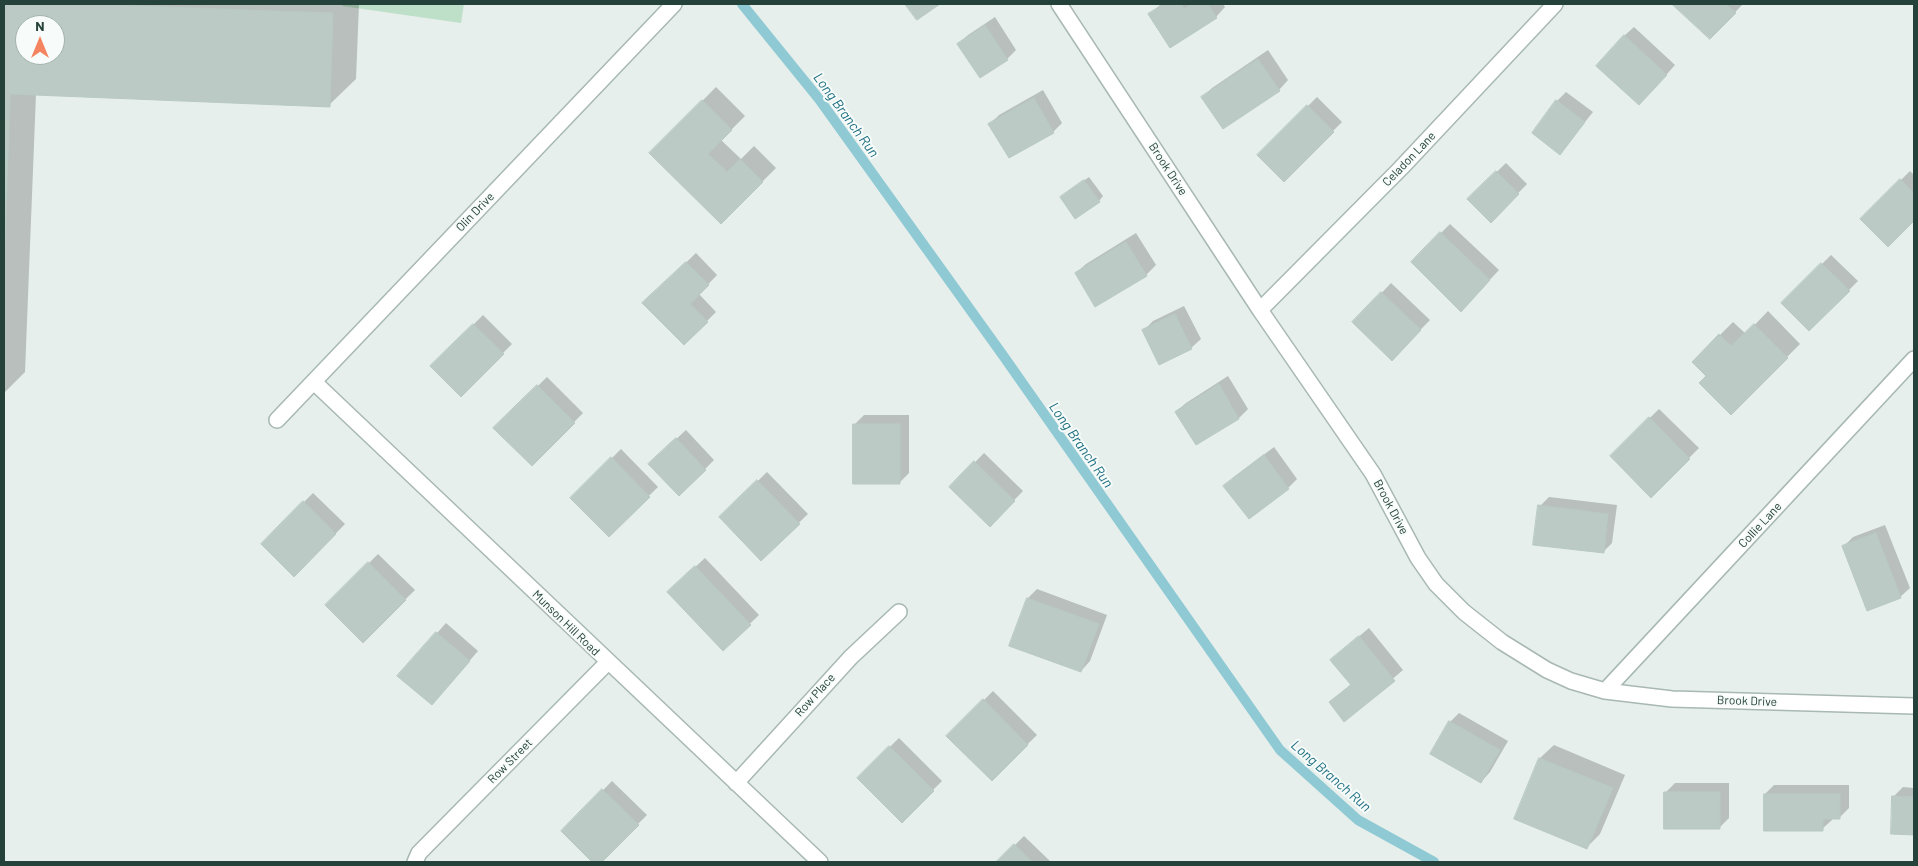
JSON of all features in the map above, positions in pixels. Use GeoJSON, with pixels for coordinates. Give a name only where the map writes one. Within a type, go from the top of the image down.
{"type":"FeatureCollection","features":[{"type":"Feature","properties":{"kind":"street","name":"Olin Drive"},"geometry":{"type":"LineString","coordinates":[[277,420],[674,4]]}},
{"type":"Feature","properties":{"kind":"street","name":"Brook Drive"},"geometry":{"type":"LineString","coordinates":[[1059,4],[1260,310],[1373,474],[1418,558],[1436,584],[1464,612],[1502,642],[1547,670],[1605,691],[1672,699],[1914,706]]}},
{"type":"Feature","properties":{"kind":"street","name":"Celadon Lane"},"geometry":{"type":"LineString","coordinates":[[1260,310],[1401,168],[1555,4]]}},
{"type":"Feature","properties":{"kind":"street","name":"Collie Lane"},"geometry":{"type":"LineString","coordinates":[[1605,691],[1914,359]]}},
{"type":"Feature","properties":{"kind":"street","name":"Munson Hill Road"},"geometry":{"type":"LineString","coordinates":[[314,382],[820,862]]}},
{"type":"Feature","properties":{"kind":"street","name":"Row Place"},"geometry":{"type":"LineString","coordinates":[[736,783],[851,656],[899,612]]}},
{"type":"Feature","properties":{"kind":"street","name":"Row Street"},"geometry":{"type":"LineString","coordinates":[[414,862],[419,852],[608,662]]}},
{"type":"Feature","properties":{"kind":"green space"},"geometry":{"type":"Polygon","coordinates":[[[343,4],[464,4],[461,23],[342,6],[343,4]]]}},
{"type":"Feature","properties":{"kind":"building"},"geometry":{"type":"Polygon","coordinates":[[[4,4],[83,4],[333,13],[330,107],[10,94],[4,270],[4,4]]]}},
{"type":"Feature","properties":{"kind":"building"},"geometry":{"type":"Polygon","coordinates":[[[905,4],[940,4],[917,20],[905,4]]]}},
{"type":"Feature","properties":{"kind":"building"},"geometry":{"type":"Polygon","coordinates":[[[1164,4],[1181,4],[1184,9],[1192,4],[1208,4],[1217,18],[1170,48],[1148,14],[1164,4]]]}},
{"type":"Feature","properties":{"kind":"building"},"geometry":{"type":"Polygon","coordinates":[[[1672,4],[1726,4],[1736,13],[1710,39],[1672,4]]]}},
{"type":"Feature","properties":{"kind":"building"},"geometry":{"type":"Polygon","coordinates":[[[985,25],[1008,60],[980,78],[957,44],[985,25]]]}},
{"type":"Feature","properties":{"kind":"building"},"geometry":{"type":"Polygon","coordinates":[[[1624,35],[1667,75],[1639,105],[1596,66],[1624,35]]]}},
{"type":"Feature","properties":{"kind":"building"},"geometry":{"type":"Polygon","coordinates":[[[1258,59],[1280,91],[1223,129],[1201,97],[1258,59]]]}},
{"type":"Feature","properties":{"kind":"building"},"geometry":{"type":"Polygon","coordinates":[[[1034,98],[1054,133],[1009,158],[988,124],[1034,98]]]}},
{"type":"Feature","properties":{"kind":"building"},"geometry":{"type":"Polygon","coordinates":[[[702,100],[732,130],[708,154],[727,172],[740,159],[763,182],[721,224],[649,153],[702,100]]]}},
{"type":"Feature","properties":{"kind":"building"},"geometry":{"type":"Polygon","coordinates":[[[1556,100],[1585,122],[1560,155],[1532,133],[1556,100]]]}},
{"type":"Feature","properties":{"kind":"building"},"geometry":{"type":"Polygon","coordinates":[[[1307,105],[1334,132],[1284,182],[1257,155],[1307,105]]]}},
{"type":"Feature","properties":{"kind":"building"},"geometry":{"type":"Polygon","coordinates":[[[1496,171],[1519,194],[1491,223],[1467,199],[1496,171]]]}},
{"type":"Feature","properties":{"kind":"building"},"geometry":{"type":"Polygon","coordinates":[[[1900,179],[1914,193],[1914,221],[1888,247],[1860,219],[1900,179]]]}},
{"type":"Feature","properties":{"kind":"building"},"geometry":{"type":"Polygon","coordinates":[[[1084,180],[1100,202],[1075,219],[1060,197],[1084,180]]]}},
{"type":"Feature","properties":{"kind":"building"},"geometry":{"type":"Polygon","coordinates":[[[1440,232],[1490,280],[1461,312],[1411,262],[1440,232]]]}},
{"type":"Feature","properties":{"kind":"building"},"geometry":{"type":"Polygon","coordinates":[[[1126,242],[1147,276],[1095,307],[1075,273],[1126,242]]]}},
{"type":"Feature","properties":{"kind":"building"},"geometry":{"type":"Polygon","coordinates":[[[686,262],[709,285],[690,304],[708,322],[684,345],[642,303],[686,262]]]}},
{"type":"Feature","properties":{"kind":"building"},"geometry":{"type":"Polygon","coordinates":[[[1821,263],[1850,291],[1809,331],[1781,303],[1821,263]]]}},
{"type":"Feature","properties":{"kind":"building"},"geometry":{"type":"Polygon","coordinates":[[[1381,292],[1421,330],[1392,361],[1352,322],[1381,292]]]}},
{"type":"Feature","properties":{"kind":"building"},"geometry":{"type":"Polygon","coordinates":[[[1175,314],[1192,349],[1159,365],[1142,330],[1175,314]]]}},
{"type":"Feature","properties":{"kind":"building"},"geometry":{"type":"Polygon","coordinates":[[[473,324],[504,354],[461,397],[430,366],[473,324]]]}},
{"type":"Feature","properties":{"kind":"building"},"geometry":{"type":"Polygon","coordinates":[[[1754,324],[1788,358],[1731,415],[1699,383],[1706,376],[1692,362],[1719,334],[1731,346],[1754,324]]]}},
{"type":"Feature","properties":{"kind":"building"},"geometry":{"type":"Polygon","coordinates":[[[1219,384],[1239,419],[1196,445],[1175,412],[1219,384]]]}},
{"type":"Feature","properties":{"kind":"building"},"geometry":{"type":"Polygon","coordinates":[[[537,385],[575,423],[532,466],[493,428],[537,385]]]}},
{"type":"Feature","properties":{"kind":"building"},"geometry":{"type":"Polygon","coordinates":[[[1649,417],[1690,459],[1651,498],[1610,456],[1649,417]]]}},
{"type":"Feature","properties":{"kind":"building"},"geometry":{"type":"Polygon","coordinates":[[[853,424],[900,424],[900,484],[853,484],[853,424]]]}},
{"type":"Feature","properties":{"kind":"building"},"geometry":{"type":"Polygon","coordinates":[[[676,438],[706,470],[679,496],[648,464],[676,438]]]}},
{"type":"Feature","properties":{"kind":"building"},"geometry":{"type":"Polygon","coordinates":[[[1264,455],[1289,489],[1249,519],[1223,486],[1264,455]]]}},
{"type":"Feature","properties":{"kind":"building"},"geometry":{"type":"Polygon","coordinates":[[[611,457],[650,497],[609,537],[570,498],[611,457]]]}},
{"type":"Feature","properties":{"kind":"building"},"geometry":{"type":"Polygon","coordinates":[[[974,461],[1015,501],[990,527],[949,487],[974,461]]]}},
{"type":"Feature","properties":{"kind":"building"},"geometry":{"type":"Polygon","coordinates":[[[757,480],[800,524],[761,561],[719,517],[757,480]]]}},
{"type":"Feature","properties":{"kind":"building"},"geometry":{"type":"Polygon","coordinates":[[[303,501],[336,534],[294,577],[261,544],[303,501]]]}},
{"type":"Feature","properties":{"kind":"building"},"geometry":{"type":"Polygon","coordinates":[[[1538,505],[1608,514],[1604,553],[1533,545],[1538,505]]]}},
{"type":"Feature","properties":{"kind":"building"},"geometry":{"type":"Polygon","coordinates":[[[1876,533],[1901,598],[1867,611],[1842,546],[1876,533]]]}},
{"type":"Feature","properties":{"kind":"building"},"geometry":{"type":"Polygon","coordinates":[[[368,562],[406,600],[363,643],[325,605],[368,562]]]}},
{"type":"Feature","properties":{"kind":"building"},"geometry":{"type":"Polygon","coordinates":[[[695,566],[751,625],[723,651],[667,592],[695,566]]]}},
{"type":"Feature","properties":{"kind":"building"},"geometry":{"type":"Polygon","coordinates":[[[1027,598],[1099,624],[1081,672],[1009,646],[1027,598]]]}},
{"type":"Feature","properties":{"kind":"building"},"geometry":{"type":"Polygon","coordinates":[[[436,632],[470,661],[432,705],[397,676],[436,632]]]}},
{"type":"Feature","properties":{"kind":"building"},"geometry":{"type":"Polygon","coordinates":[[[1359,636],[1395,681],[1344,722],[1329,702],[1351,685],[1330,660],[1359,636]]]}},
{"type":"Feature","properties":{"kind":"building"},"geometry":{"type":"Polygon","coordinates":[[[983,699],[1028,745],[992,781],[946,736],[983,699]]]}},
{"type":"Feature","properties":{"kind":"building"},"geometry":{"type":"Polygon","coordinates":[[[1449,721],[1500,750],[1481,783],[1430,754],[1449,721]]]}},
{"type":"Feature","properties":{"kind":"building"},"geometry":{"type":"Polygon","coordinates":[[[889,746],[934,791],[902,823],[857,778],[889,746]]]}},
{"type":"Feature","properties":{"kind":"building"},"geometry":{"type":"Polygon","coordinates":[[[1539,758],[1613,788],[1587,849],[1514,819],[1539,758]]]}},
{"type":"Feature","properties":{"kind":"building"},"geometry":{"type":"Polygon","coordinates":[[[602,789],[639,825],[602,862],[592,862],[561,831],[602,789]]]}},
{"type":"Feature","properties":{"kind":"building"},"geometry":{"type":"Polygon","coordinates":[[[1664,792],[1720,792],[1720,829],[1664,829],[1664,792]]]}},
{"type":"Feature","properties":{"kind":"building"},"geometry":{"type":"Polygon","coordinates":[[[1764,794],[1840,794],[1840,819],[1823,819],[1823,831],[1764,831],[1764,794]]]}},
{"type":"Feature","properties":{"kind":"building"},"geometry":{"type":"Polygon","coordinates":[[[1892,796],[1914,797],[1914,835],[1891,834],[1892,796]]]}},
{"type":"Feature","properties":{"kind":"building"},"geometry":{"type":"Polygon","coordinates":[[[1014,844],[1032,862],[996,862],[1014,844]]]}},
{"type":"Feature","properties":{"kind":"waterway","name":"Long Branch Run"},"geometry":{"type":"LineString","coordinates":[[742,4],[819,99],[1002,354],[1280,750],[1358,820],[1434,862]]}}]}
